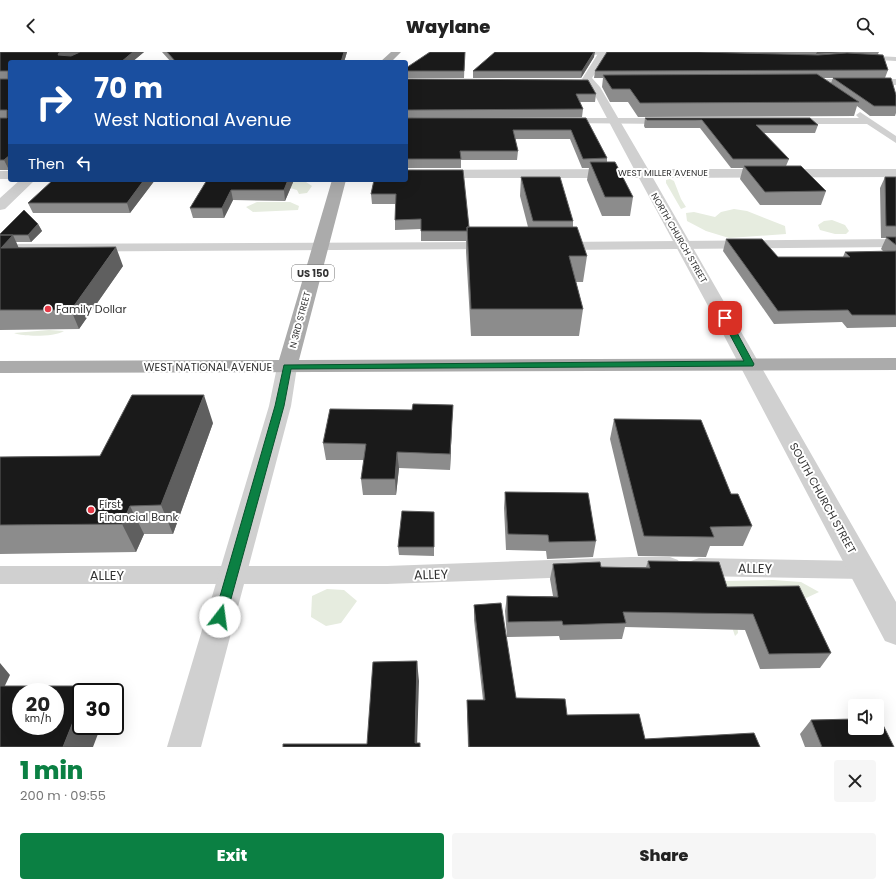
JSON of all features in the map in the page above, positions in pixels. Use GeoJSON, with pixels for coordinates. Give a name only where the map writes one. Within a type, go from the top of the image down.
{"type":"FeatureCollection","features":[{"type":"Feature","properties":{"kind":"main road"},"geometry":{"type":"LineString","coordinates":[[387,60],[396,52]]}},
{"type":"Feature","properties":{"kind":"main road","name":"N 3RD STREET"},"geometry":{"type":"LineString","coordinates":[[288,367],[338,182]]}},
{"type":"Feature","properties":{"kind":"main road","name":"WEST NATIONAL AVENUE"},"geometry":{"type":"LineString","coordinates":[[0,367],[896,364]]}},
{"type":"Feature","properties":{"kind":"street"},"geometry":{"type":"LineString","coordinates":[[582,82],[604,52]]}},
{"type":"Feature","properties":{"kind":"street"},"geometry":{"type":"LineString","coordinates":[[582,82],[606,82]]}},
{"type":"Feature","properties":{"kind":"street","name":"NORTH CHURCH STREET"},"geometry":{"type":"LineString","coordinates":[[582,82],[595,87],[750,364]]}},
{"type":"Feature","properties":{"kind":"street"},"geometry":{"type":"LineString","coordinates":[[792,82],[896,82]]}},
{"type":"Feature","properties":{"kind":"street","name":"WEST MILLER AVENUE"},"geometry":{"type":"LineString","coordinates":[[408,174],[896,173]]}},
{"type":"Feature","properties":{"kind":"street"},"geometry":{"type":"LineString","coordinates":[[0,206],[26,182]]}},
{"type":"Feature","properties":{"kind":"street","name":"SOUTH CHURCH STREET"},"geometry":{"type":"LineString","coordinates":[[750,364],[896,631]]}},
{"type":"Feature","properties":{"kind":"street"},"geometry":{"type":"LineString","coordinates":[[184,747],[280,406],[288,367]]}},
{"type":"Feature","properties":{"kind":"lane"},"geometry":{"type":"LineString","coordinates":[[540,52],[629,53]]}},
{"type":"Feature","properties":{"kind":"lane"},"geometry":{"type":"LineString","coordinates":[[854,56],[896,59]]}},
{"type":"Feature","properties":{"kind":"lane"},"geometry":{"type":"LineString","coordinates":[[815,82],[831,93]]}},
{"type":"Feature","properties":{"kind":"lane"},"geometry":{"type":"LineString","coordinates":[[853,109],[896,140]]}},
{"type":"Feature","properties":{"kind":"lane"},"geometry":{"type":"LineString","coordinates":[[557,121],[674,121]]}},
{"type":"Feature","properties":{"kind":"lane"},"geometry":{"type":"LineString","coordinates":[[779,121],[869,121]]}},
{"type":"Feature","properties":{"kind":"lane"},"geometry":{"type":"LineString","coordinates":[[550,246],[896,243]]}},
{"type":"Feature","properties":{"kind":"lane"},"geometry":{"type":"LineString","coordinates":[[0,248],[502,246]]}},
{"type":"Feature","properties":{"kind":"lane","name":"ALLEY"},"geometry":{"type":"LineString","coordinates":[[0,575],[387,575],[630,566],[862,570]]}},
{"type":"Feature","properties":{"kind":"shaded area"},"geometry":{"type":"Polygon","coordinates":[[[670,179],[674,181],[686,207],[681,209],[666,183],[666,180],[670,179]]]}},
{"type":"Feature","properties":{"kind":"shaded area"},"geometry":{"type":"Polygon","coordinates":[[[293,182],[306,182],[312,186],[307,193],[299,194],[297,190],[287,187],[293,182]]]}},
{"type":"Feature","properties":{"kind":"shaded area"},"geometry":{"type":"Polygon","coordinates":[[[257,202],[290,202],[299,206],[298,210],[253,212],[246,207],[257,202]]]}},
{"type":"Feature","properties":{"kind":"shaded area"},"geometry":{"type":"Polygon","coordinates":[[[734,209],[747,211],[785,226],[786,234],[729,238],[706,231],[687,221],[686,213],[694,212],[715,217],[721,212],[734,209]]]}},
{"type":"Feature","properties":{"kind":"shaded area"},"geometry":{"type":"Polygon","coordinates":[[[832,220],[845,225],[849,231],[846,234],[835,234],[820,230],[818,225],[824,221],[832,220]]]}},
{"type":"Feature","properties":{"kind":"shaded area"},"geometry":{"type":"Polygon","coordinates":[[[49,330],[64,331],[39,336],[14,333],[49,330]]]}},
{"type":"Feature","properties":{"kind":"shaded area"},"geometry":{"type":"Polygon","coordinates":[[[773,580],[801,582],[819,592],[804,599],[737,623],[738,633],[735,636],[718,585],[725,581],[773,580]]]}},
{"type":"Feature","properties":{"kind":"shaded area"},"geometry":{"type":"Polygon","coordinates":[[[327,589],[344,590],[357,601],[341,623],[326,626],[311,617],[312,596],[327,589]]]}},
{"type":"Feature","properties":{"kind":"building"},"geometry":{"type":"Polygon","coordinates":[[[0,52],[61,52],[58,55],[71,56],[80,52],[133,52],[123,60],[8,60],[8,71],[0,71],[0,52]]]}},
{"type":"Feature","properties":{"kind":"building"},"geometry":{"type":"Polygon","coordinates":[[[167,52],[344,52],[342,60],[174,60],[167,52]]]}},
{"type":"Feature","properties":{"kind":"building"},"geometry":{"type":"Polygon","coordinates":[[[430,52],[465,52],[464,71],[408,71],[408,67],[430,52]]]}},
{"type":"Feature","properties":{"kind":"building"},"geometry":{"type":"Polygon","coordinates":[[[495,52],[594,52],[582,71],[473,71],[495,52]]]}},
{"type":"Feature","properties":{"kind":"building"},"geometry":{"type":"Polygon","coordinates":[[[607,52],[699,52],[818,55],[847,53],[883,55],[888,70],[595,71],[607,52]]]}},
{"type":"Feature","properties":{"kind":"building"},"geometry":{"type":"Polygon","coordinates":[[[817,74],[859,102],[640,103],[630,89],[612,89],[603,75],[817,74]]]}},
{"type":"Feature","properties":{"kind":"building"},"geometry":{"type":"Polygon","coordinates":[[[833,78],[891,78],[896,95],[896,106],[874,106],[833,78]]]}},
{"type":"Feature","properties":{"kind":"building"},"geometry":{"type":"Polygon","coordinates":[[[0,79],[8,79],[8,157],[4,160],[0,160],[0,118],[7,118],[7,110],[0,110],[0,79]]]}},
{"type":"Feature","properties":{"kind":"building"},"geometry":{"type":"Polygon","coordinates":[[[408,79],[588,80],[596,94],[576,94],[583,109],[408,110],[408,79]]]}},
{"type":"Feature","properties":{"kind":"building"},"geometry":{"type":"Polygon","coordinates":[[[408,118],[586,118],[607,158],[583,159],[571,130],[513,130],[518,151],[460,151],[461,159],[408,159],[408,118]]]}},
{"type":"Feature","properties":{"kind":"building"},"geometry":{"type":"Polygon","coordinates":[[[645,118],[810,118],[818,125],[756,125],[789,159],[733,159],[702,120],[647,120],[645,118]]]}},
{"type":"Feature","properties":{"kind":"building"},"geometry":{"type":"Polygon","coordinates":[[[590,162],[615,162],[633,197],[605,197],[590,162]]]}},
{"type":"Feature","properties":{"kind":"building"},"geometry":{"type":"Polygon","coordinates":[[[744,166],[801,166],[826,191],[765,192],[744,166]]]}},
{"type":"Feature","properties":{"kind":"building"},"geometry":{"type":"Polygon","coordinates":[[[408,170],[463,170],[469,227],[467,227],[467,231],[421,231],[421,219],[395,220],[396,194],[371,194],[374,182],[408,182],[408,170]]]}},
{"type":"Feature","properties":{"kind":"building"},"geometry":{"type":"Polygon","coordinates":[[[521,177],[560,177],[573,221],[533,221],[521,177]]]}},
{"type":"Feature","properties":{"kind":"building"},"geometry":{"type":"Polygon","coordinates":[[[885,177],[896,177],[896,226],[886,226],[885,177]]]}},
{"type":"Feature","properties":{"kind":"building"},"geometry":{"type":"Polygon","coordinates":[[[51,182],[143,182],[127,203],[28,203],[51,182]]]}},
{"type":"Feature","properties":{"kind":"building"},"geometry":{"type":"Polygon","coordinates":[[[206,182],[287,182],[284,190],[231,190],[222,208],[190,208],[206,182]]]}},
{"type":"Feature","properties":{"kind":"building"},"geometry":{"type":"Polygon","coordinates":[[[24,210],[38,224],[28,235],[0,235],[0,234],[24,210]]]}},
{"type":"Feature","properties":{"kind":"building"},"geometry":{"type":"Polygon","coordinates":[[[467,227],[577,227],[587,256],[569,256],[583,309],[471,309],[467,227]]]}},
{"type":"Feature","properties":{"kind":"building"},"geometry":{"type":"Polygon","coordinates":[[[0,235],[13,235],[1,248],[116,247],[71,310],[0,310],[0,235]]]}},
{"type":"Feature","properties":{"kind":"building"},"geometry":{"type":"Polygon","coordinates":[[[886,237],[896,237],[896,245],[886,237]]]}},
{"type":"Feature","properties":{"kind":"building"},"geometry":{"type":"Polygon","coordinates":[[[726,239],[762,239],[778,257],[850,257],[845,252],[896,251],[896,315],[852,315],[848,310],[778,311],[726,239]]]}},
{"type":"Feature","properties":{"kind":"building"},"geometry":{"type":"Polygon","coordinates":[[[132,395],[204,395],[161,505],[130,506],[122,524],[0,525],[0,457],[100,456],[132,395]]]}},
{"type":"Feature","properties":{"kind":"building"},"geometry":{"type":"Polygon","coordinates":[[[413,404],[453,405],[450,454],[397,452],[395,479],[361,479],[366,444],[323,443],[330,409],[412,410],[413,404]]]}},
{"type":"Feature","properties":{"kind":"building"},"geometry":{"type":"Polygon","coordinates":[[[614,419],[701,420],[731,494],[738,494],[752,526],[710,527],[714,537],[644,536],[614,419]]]}},
{"type":"Feature","properties":{"kind":"building"},"geometry":{"type":"Polygon","coordinates":[[[505,492],[588,493],[596,541],[549,542],[548,535],[508,534],[505,492]]]}},
{"type":"Feature","properties":{"kind":"building"},"geometry":{"type":"Polygon","coordinates":[[[402,511],[434,512],[434,547],[398,547],[402,511]]]}},
{"type":"Feature","properties":{"kind":"building"},"geometry":{"type":"Polygon","coordinates":[[[648,561],[719,562],[727,587],[799,586],[831,653],[769,654],[753,614],[623,612],[626,623],[563,625],[562,621],[508,622],[507,596],[558,597],[553,564],[600,562],[601,567],[650,568],[648,561]]]}},
{"type":"Feature","properties":{"kind":"building"},"geometry":{"type":"Polygon","coordinates":[[[501,603],[516,698],[565,699],[567,715],[639,714],[645,739],[754,733],[760,747],[469,747],[467,700],[485,700],[474,605],[501,603]]]}},
{"type":"Feature","properties":{"kind":"building"},"geometry":{"type":"Polygon","coordinates":[[[417,661],[415,743],[420,743],[420,747],[283,747],[283,744],[367,744],[373,662],[417,661]]]}},
{"type":"Feature","properties":{"kind":"building"},"geometry":{"type":"Polygon","coordinates":[[[0,686],[12,686],[12,735],[64,735],[64,686],[72,686],[72,724],[63,747],[0,747],[0,686]]]}},
{"type":"Feature","properties":{"kind":"building"},"geometry":{"type":"Polygon","coordinates":[[[848,719],[848,735],[884,735],[884,727],[894,747],[822,747],[811,720],[848,719]]]}},
{"type":"Feature","properties":{"kind":"place","name":"Family Dollar"},"geometry":{"type":"Point","coordinates":[48,309]}},
{"type":"Feature","properties":{"kind":"place","name":"First Financial Bank"},"geometry":{"type":"Point","coordinates":[91,510]}},
{"type":"Feature","properties":{"kind":"route"},"geometry":{"type":"LineString","coordinates":[[220,617],[280,406],[288,367],[750,364],[725,318]]}}]}
